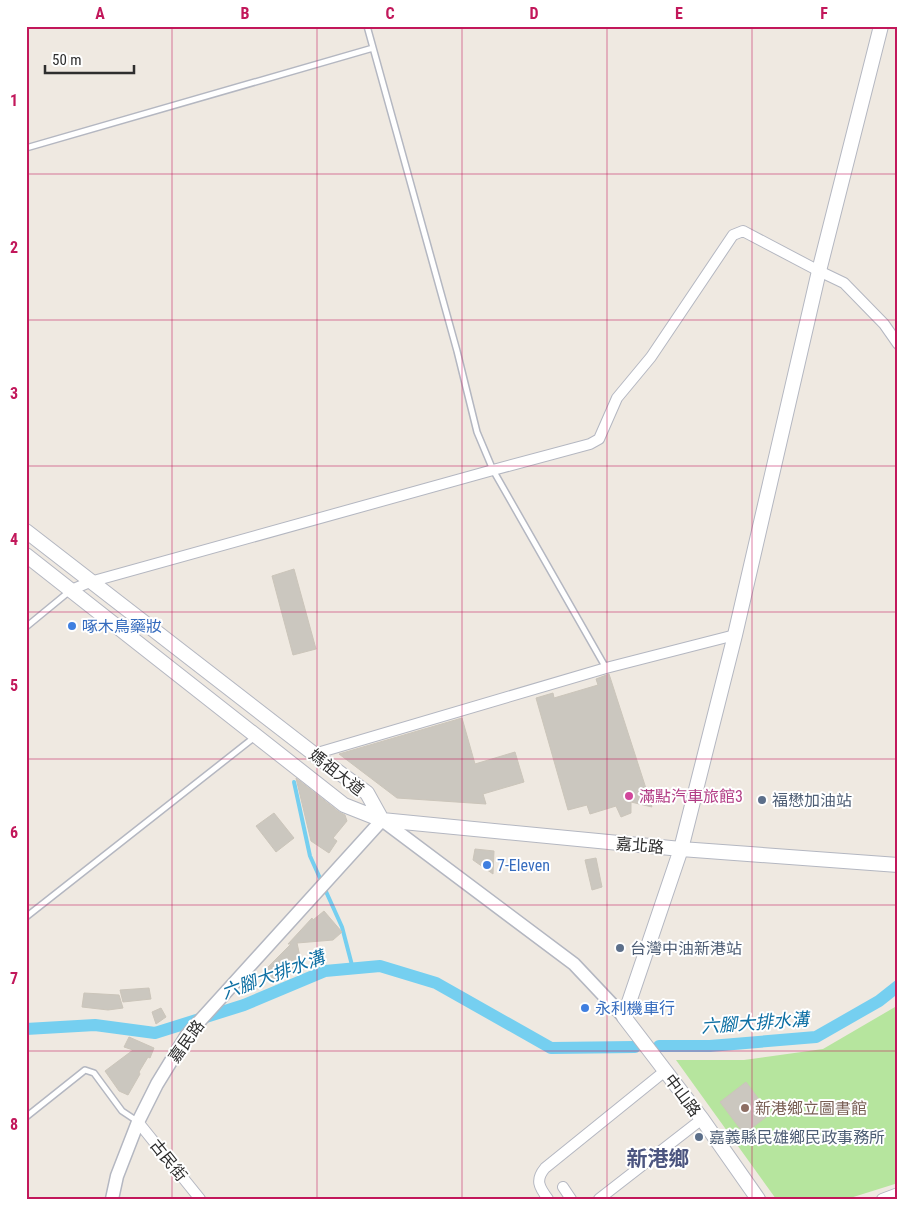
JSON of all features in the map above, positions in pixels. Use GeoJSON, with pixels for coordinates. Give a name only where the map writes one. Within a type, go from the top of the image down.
{"type":"FeatureCollection","features":[{"type":"Feature","properties":{"kind":"main road"},"geometry":{"type":"LineString","coordinates":[[624,1017],[681,849],[735,635],[819,271],[881,26]]}},
{"type":"Feature","properties":{"kind":"main road","name":"媽祖大道"},"geometry":{"type":"LineString","coordinates":[[26,532],[367,793],[382,820]]}},
{"type":"Feature","properties":{"kind":"main road","name":"媽祖大道"},"geometry":{"type":"LineString","coordinates":[[26,555],[344,805],[382,820]]}},
{"type":"Feature","properties":{"kind":"main road","name":"嘉北路"},"geometry":{"type":"LineString","coordinates":[[382,820],[681,849],[898,864]]}},
{"type":"Feature","properties":{"kind":"main road","name":"中山路"},"geometry":{"type":"LineString","coordinates":[[624,1017],[702,1119],[758,1199]]}},
{"type":"Feature","properties":{"kind":"street"},"geometry":{"type":"LineString","coordinates":[[71,590],[90,582],[590,444],[599,439],[617,398],[651,357],[733,235],[743,231],[844,283],[884,324],[898,344]]}},
{"type":"Feature","properties":{"kind":"street"},"geometry":{"type":"LineString","coordinates":[[314,754],[606,668],[735,635]]}},
{"type":"Feature","properties":{"kind":"street"},"geometry":{"type":"LineString","coordinates":[[382,820],[574,964],[624,1017]]}},
{"type":"Feature","properties":{"kind":"street","name":"嘉民路"},"geometry":{"type":"LineString","coordinates":[[112,1199],[117,1176],[138,1122],[157,1084],[187,1035],[382,820]]}},
{"type":"Feature","properties":{"kind":"street"},"geometry":{"type":"LineString","coordinates":[[548,1199],[542,1192],[539,1179],[540,1174],[545,1168],[665,1071]]}},
{"type":"Feature","properties":{"kind":"street"},"geometry":{"type":"LineString","coordinates":[[600,1199],[702,1119]]}},
{"type":"Feature","properties":{"kind":"street","name":"古民街"},"geometry":{"type":"LineString","coordinates":[[138,1122],[200,1199]]}},
{"type":"Feature","properties":{"kind":"street"},"geometry":{"type":"LineString","coordinates":[[563,1187],[571,1199]]}},
{"type":"Feature","properties":{"kind":"street"},"geometry":{"type":"LineString","coordinates":[[882,1199],[898,1193]]}},
{"type":"Feature","properties":{"kind":"lane"},"geometry":{"type":"LineString","coordinates":[[367,26],[457,351],[477,432],[493,470],[606,668]]}},
{"type":"Feature","properties":{"kind":"lane"},"geometry":{"type":"LineString","coordinates":[[26,148],[373,48]]}},
{"type":"Feature","properties":{"kind":"lane"},"geometry":{"type":"LineString","coordinates":[[26,627],[71,590]]}},
{"type":"Feature","properties":{"kind":"lane"},"geometry":{"type":"LineString","coordinates":[[26,916],[256,736]]}},
{"type":"Feature","properties":{"kind":"lane"},"geometry":{"type":"LineString","coordinates":[[26,1117],[85,1070],[94,1073],[122,1111],[138,1122]]}},
{"type":"Feature","properties":{"kind":"green space"},"geometry":{"type":"Polygon","coordinates":[[[898,1004],[898,1183],[847,1199],[776,1199],[676,1060],[744,1060],[823,1049],[898,1004]]]}},
{"type":"Feature","properties":{"kind":"building"},"geometry":{"type":"Polygon","coordinates":[[[294,569],[316,649],[293,655],[272,576],[294,569]]]}},
{"type":"Feature","properties":{"kind":"building"},"geometry":{"type":"Polygon","coordinates":[[[609,674],[652,807],[631,802],[631,813],[621,817],[616,806],[590,814],[587,805],[568,810],[536,698],[553,693],[554,698],[598,685],[596,679],[609,674]]]}},
{"type":"Feature","properties":{"kind":"building"},"geometry":{"type":"Polygon","coordinates":[[[462,718],[475,764],[515,752],[524,782],[483,794],[486,804],[397,798],[339,754],[462,718]]]}},
{"type":"Feature","properties":{"kind":"building"},"geometry":{"type":"Polygon","coordinates":[[[296,778],[345,815],[347,821],[333,838],[337,841],[329,853],[311,841],[296,778]]]}},
{"type":"Feature","properties":{"kind":"building"},"geometry":{"type":"Polygon","coordinates":[[[274,813],[294,838],[276,852],[256,826],[274,813]]]}},
{"type":"Feature","properties":{"kind":"building"},"geometry":{"type":"Polygon","coordinates":[[[475,849],[494,851],[493,874],[473,860],[475,849]]]}},
{"type":"Feature","properties":{"kind":"building"},"geometry":{"type":"Polygon","coordinates":[[[596,858],[602,887],[592,890],[585,860],[596,858]]]}},
{"type":"Feature","properties":{"kind":"building"},"geometry":{"type":"Polygon","coordinates":[[[324,911],[342,932],[333,940],[297,943],[303,970],[272,981],[263,972],[291,944],[288,944],[312,918],[313,920],[324,911]]]}},
{"type":"Feature","properties":{"kind":"building"},"geometry":{"type":"Polygon","coordinates":[[[149,988],[151,999],[123,1002],[120,990],[149,988]]]}},
{"type":"Feature","properties":{"kind":"building"},"geometry":{"type":"Polygon","coordinates":[[[84,993],[119,995],[123,1008],[108,1010],[82,1007],[84,993]]]}},
{"type":"Feature","properties":{"kind":"building"},"geometry":{"type":"Polygon","coordinates":[[[161,1008],[166,1017],[156,1024],[152,1012],[161,1008]]]}},
{"type":"Feature","properties":{"kind":"building"},"geometry":{"type":"Polygon","coordinates":[[[129,1037],[154,1048],[150,1058],[148,1057],[139,1072],[140,1074],[128,1095],[119,1091],[105,1071],[133,1050],[124,1047],[129,1037]]]}},
{"type":"Feature","properties":{"kind":"building","name":"新港鄉立圖書館"},"geometry":{"type":"Polygon","coordinates":[[[746,1082],[770,1114],[744,1134],[720,1102],[746,1082]]]}},
{"type":"Feature","properties":{"kind":"waterway"},"geometry":{"type":"LineString","coordinates":[[294,782],[310,856],[342,927],[353,969]]}},
{"type":"Feature","properties":{"kind":"waterway","name":"六腳大排水溝"},"geometry":{"type":"LineString","coordinates":[[26,1029],[95,1025],[155,1033],[244,1005],[325,971],[380,966],[436,983],[551,1048],[635,1047]]}},
{"type":"Feature","properties":{"kind":"waterway","name":"六腳大排水溝"},"geometry":{"type":"LineString","coordinates":[[659,1046],[710,1046],[816,1037],[879,1001],[898,986]]}},
{"type":"Feature","properties":{"kind":"place","name":"啄木鳥藥妝"},"geometry":{"type":"Point","coordinates":[72,626]}},
{"type":"Feature","properties":{"kind":"place","name":"滿點汽車旅館3"},"geometry":{"type":"Point","coordinates":[629,796]}},
{"type":"Feature","properties":{"kind":"place","name":"福懋加油站"},"geometry":{"type":"Point","coordinates":[762,800]}},
{"type":"Feature","properties":{"kind":"place","name":"7-Eleven"},"geometry":{"type":"Point","coordinates":[487,865]}},
{"type":"Feature","properties":{"kind":"place","name":"台灣中油新港站"},"geometry":{"type":"Point","coordinates":[620,948]}},
{"type":"Feature","properties":{"kind":"place","name":"永利機車行"},"geometry":{"type":"Point","coordinates":[585,1008]}},
{"type":"Feature","properties":{"kind":"place","name":"新港鄉立圖書館"},"geometry":{"type":"Point","coordinates":[745,1108]}},
{"type":"Feature","properties":{"kind":"place","name":"嘉義縣民雄鄉民政事務所"},"geometry":{"type":"Point","coordinates":[699,1137]}},
{"type":"Feature","properties":{"kind":"district","name":"新港鄉"},"geometry":{"type":"Point","coordinates":[658,1159]}}]}
